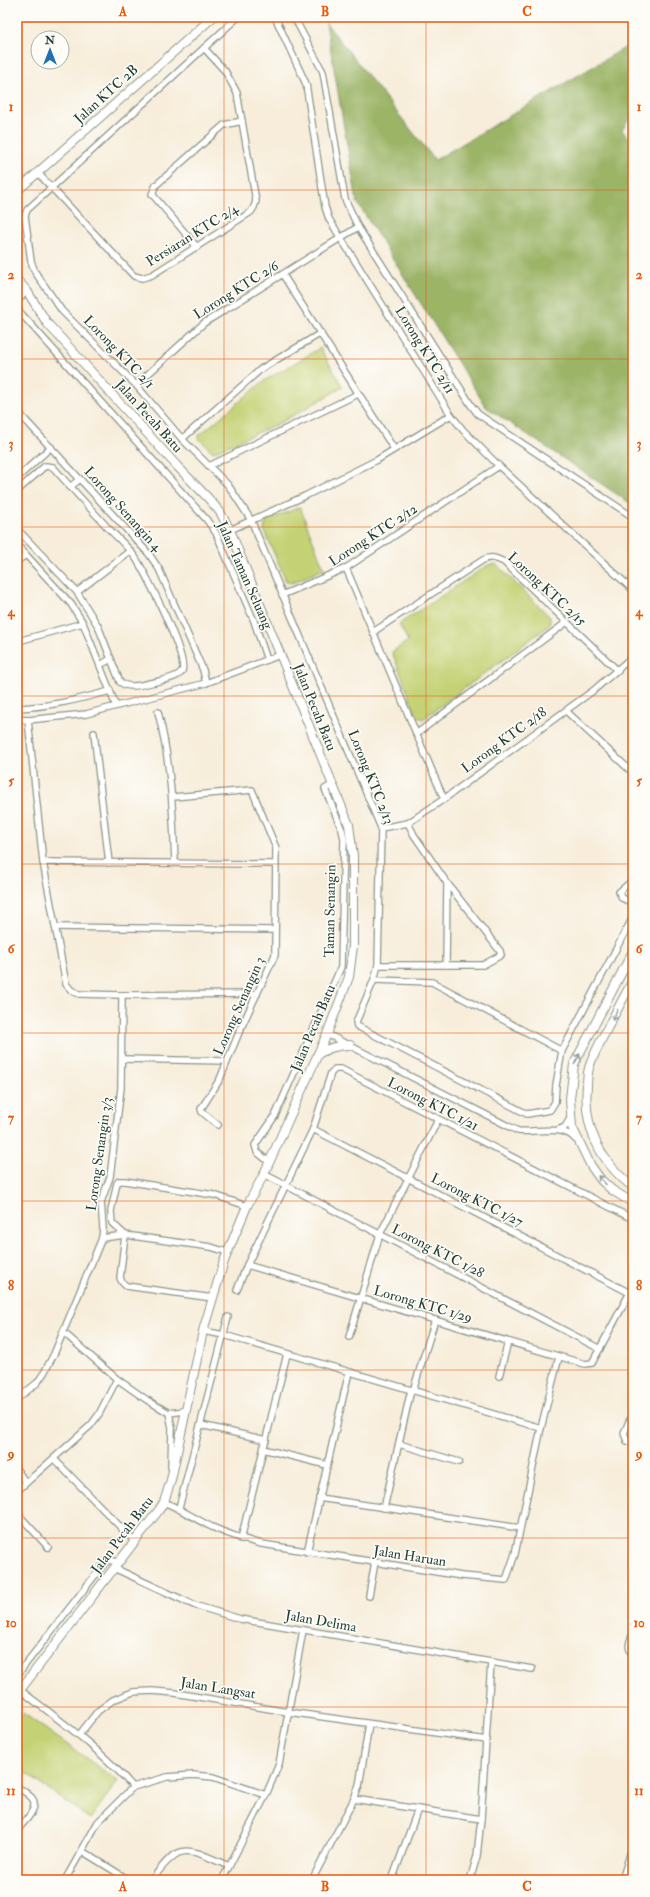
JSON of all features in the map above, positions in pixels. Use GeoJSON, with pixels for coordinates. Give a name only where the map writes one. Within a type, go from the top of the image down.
{"type":"FeatureCollection","features":[{"type":"Feature","properties":{"kind":"street","name":"Jalan KTC 2B"},"geometry":{"type":"LineString","coordinates":[[17,191],[213,17]]}},
{"type":"Feature","properties":{"kind":"street"},"geometry":{"type":"LineString","coordinates":[[51,188],[238,17]]}},
{"type":"Feature","properties":{"kind":"street","name":"Lorong KTC 2/11"},"geometry":{"type":"LineString","coordinates":[[275,17],[306,84],[325,207],[329,218],[451,415],[463,430],[499,466],[633,590]]}},
{"type":"Feature","properties":{"kind":"street"},"geometry":{"type":"LineString","coordinates":[[294,17],[323,72],[345,199],[358,227],[478,414],[633,518]]}},
{"type":"Feature","properties":{"kind":"street","name":"Persiaran KTC 2/4"},"geometry":{"type":"LineString","coordinates":[[38,173],[134,276],[142,278],[152,275],[251,212],[256,201],[237,93],[227,74],[204,48]]}},
{"type":"Feature","properties":{"kind":"street"},"geometry":{"type":"LineString","coordinates":[[197,247],[152,194],[156,185],[224,125],[242,121]]}},
{"type":"Feature","properties":{"kind":"street","name":"Lorong KTC 2/1"},"geometry":{"type":"LineString","coordinates":[[51,188],[27,210],[25,216],[31,262],[35,272],[62,311],[136,385],[182,439],[228,485],[250,520]]}},
{"type":"Feature","properties":{"kind":"street","name":"Lorong KTC 2/6"},"geometry":{"type":"LineString","coordinates":[[136,385],[204,323],[358,227]]}},
{"type":"Feature","properties":{"kind":"street"},"geometry":{"type":"LineString","coordinates":[[283,275],[394,449]]}},
{"type":"Feature","properties":{"kind":"street","name":"Jalan Pecah Batu"},"geometry":{"type":"LineString","coordinates":[[17,280],[27,291],[47,323],[176,465],[208,498],[220,512],[230,530],[349,825],[352,837],[353,946],[349,977],[327,1034],[227,1252],[203,1331],[164,1502],[135,1542],[18,1692]]}},
{"type":"Feature","properties":{"kind":"street"},"geometry":{"type":"LineString","coordinates":[[17,300],[27,291]]}},
{"type":"Feature","properties":{"kind":"street","name":"Jalan Taman Seluang"},"geometry":{"type":"LineString","coordinates":[[17,309],[210,523],[216,533],[254,621],[267,660]]}},
{"type":"Feature","properties":{"kind":"street"},"geometry":{"type":"LineString","coordinates":[[182,439],[261,369],[321,333]]}},
{"type":"Feature","properties":{"kind":"street"},"geometry":{"type":"LineString","coordinates":[[209,466],[358,394]]}},
{"type":"Feature","properties":{"kind":"street","name":"Lorong Senangin 4"},"geometry":{"type":"LineString","coordinates":[[17,411],[149,554],[159,569],[203,670],[206,683]]}},
{"type":"Feature","properties":{"kind":"street"},"geometry":{"type":"LineString","coordinates":[[230,530],[305,496],[394,449],[451,415]]}},
{"type":"Feature","properties":{"kind":"street"},"geometry":{"type":"LineString","coordinates":[[17,478],[51,447]]}},
{"type":"Feature","properties":{"kind":"street"},"geometry":{"type":"LineString","coordinates":[[17,491],[45,466],[53,467],[130,551],[148,578],[176,640],[184,662],[184,668],[178,675],[131,687],[124,686],[120,682],[98,626],[77,592],[18,533]]}},
{"type":"Feature","properties":{"kind":"street","name":"Lorong KTC 2/12"},"geometry":{"type":"LineString","coordinates":[[282,595],[346,568],[499,466]]}},
{"type":"Feature","properties":{"kind":"street"},"geometry":{"type":"LineString","coordinates":[[70,487],[80,479]]}},
{"type":"Feature","properties":{"kind":"street"},"geometry":{"type":"LineString","coordinates":[[250,520],[282,595]]}},
{"type":"Feature","properties":{"kind":"street"},"geometry":{"type":"LineString","coordinates":[[17,545],[71,604],[83,623],[116,706]]}},
{"type":"Feature","properties":{"kind":"street"},"geometry":{"type":"LineString","coordinates":[[77,592],[130,551]]}},
{"type":"Feature","properties":{"kind":"street"},"geometry":{"type":"LineString","coordinates":[[17,561],[26,555]]}},
{"type":"Feature","properties":{"kind":"street","name":"Lorong KTC 2/15"},"geometry":{"type":"LineString","coordinates":[[373,632],[489,557],[496,558],[504,562],[618,671]]}},
{"type":"Feature","properties":{"kind":"street"},"geometry":{"type":"LineString","coordinates":[[346,568],[444,799]]}},
{"type":"Feature","properties":{"kind":"street","name":"Lorong KTC 2/13"},"geometry":{"type":"LineString","coordinates":[[282,595],[380,828],[378,965],[374,980],[356,1022],[358,1028],[527,1114],[550,1110],[555,1102],[556,1084],[562,1051]]}},
{"type":"Feature","properties":{"kind":"street"},"geometry":{"type":"LineString","coordinates":[[416,734],[567,622]]}},
{"type":"Feature","properties":{"kind":"street"},"geometry":{"type":"LineString","coordinates":[[17,640],[22,640],[83,623]]}},
{"type":"Feature","properties":{"kind":"street"},"geometry":{"type":"LineString","coordinates":[[176,640],[187,636]]}},
{"type":"Feature","properties":{"kind":"street"},"geometry":{"type":"LineString","coordinates":[[17,719],[28,720],[86,714],[206,683],[280,655]]}},
{"type":"Feature","properties":{"kind":"street","name":"Lorong KTC 2/18"},"geometry":{"type":"LineString","coordinates":[[380,828],[408,823],[444,799],[566,711],[618,671],[633,656]]}},
{"type":"Feature","properties":{"kind":"street"},"geometry":{"type":"LineString","coordinates":[[100,665],[111,659]]}},
{"type":"Feature","properties":{"kind":"street"},"geometry":{"type":"LineString","coordinates":[[17,708],[36,708],[81,699],[110,691]]}},
{"type":"Feature","properties":{"kind":"street"},"geometry":{"type":"LineString","coordinates":[[566,711],[633,773]]}},
{"type":"Feature","properties":{"kind":"street"},"geometry":{"type":"LineString","coordinates":[[158,712],[165,739],[173,797],[175,863]]}},
{"type":"Feature","properties":{"kind":"street"},"geometry":{"type":"LineString","coordinates":[[28,720],[43,862],[66,984],[71,990],[79,994],[122,995],[257,994]]}},
{"type":"Feature","properties":{"kind":"street"},"geometry":{"type":"LineString","coordinates":[[94,733],[109,862]]}},
{"type":"Feature","properties":{"kind":"street","name":"Taman Senangin"},"geometry":{"type":"LineString","coordinates":[[269,1162],[257,1152],[255,1145],[275,1116],[341,967],[344,839],[342,830],[325,789],[332,785]]}},
{"type":"Feature","properties":{"kind":"street","name":"Lorong Senangin 3"},"geometry":{"type":"LineString","coordinates":[[173,797],[252,790],[276,848],[275,955],[227,1061],[220,1080],[200,1109],[218,1125]]}},
{"type":"Feature","properties":{"kind":"street"},"geometry":{"type":"LineString","coordinates":[[378,965],[483,965],[501,954],[447,883],[414,835],[408,823]]}},
{"type":"Feature","properties":{"kind":"street"},"geometry":{"type":"LineString","coordinates":[[43,862],[276,864]]}},
{"type":"Feature","properties":{"kind":"street"},"geometry":{"type":"LineString","coordinates":[[633,880],[619,892],[622,898],[633,903]]}},
{"type":"Feature","properties":{"kind":"street"},"geometry":{"type":"LineString","coordinates":[[446,965],[447,883]]}},
{"type":"Feature","properties":{"kind":"street"},"geometry":{"type":"LineString","coordinates":[[374,980],[432,982],[562,1051],[633,917]]}},
{"type":"Feature","properties":{"kind":"street"},"geometry":{"type":"LineString","coordinates":[[56,928],[275,930]]}},
{"type":"Feature","properties":{"kind":"street"},"geometry":{"type":"LineString","coordinates":[[633,951],[574,1064],[570,1099],[572,1128],[591,1166],[601,1180],[612,1190],[633,1203]]}},
{"type":"Feature","properties":{"kind":"street"},"geometry":{"type":"LineString","coordinates":[[633,980],[590,1063],[585,1103],[590,1128],[600,1151],[610,1166],[633,1187]]}},
{"type":"Feature","properties":{"kind":"street","name":"Lorong Senangin 3/3"},"geometry":{"type":"LineString","coordinates":[[17,1399],[37,1383],[44,1373],[63,1332],[102,1238],[103,1228],[101,1202],[110,1177],[121,1088],[122,995]]}},
{"type":"Feature","properties":{"kind":"street"},"geometry":{"type":"LineString","coordinates":[[327,1034],[518,1131],[528,1132],[558,1130],[572,1134],[579,1144]]}},
{"type":"Feature","properties":{"kind":"street"},"geometry":{"type":"LineString","coordinates":[[318,1054],[338,1045],[350,1045]]}},
{"type":"Feature","properties":{"kind":"street"},"geometry":{"type":"LineString","coordinates":[[122,1059],[227,1061]]}},
{"type":"Feature","properties":{"kind":"street","name":"Lorong KTC 1/21"},"geometry":{"type":"LineString","coordinates":[[238,1290],[247,1265],[287,1186],[313,1129],[330,1073],[335,1069],[341,1069],[633,1219]]}},
{"type":"Feature","properties":{"kind":"street"},"geometry":{"type":"LineString","coordinates":[[558,1130],[568,1123],[571,1117]]}},
{"type":"Feature","properties":{"kind":"street"},"geometry":{"type":"LineString","coordinates":[[349,1337],[380,1234],[438,1120]]}},
{"type":"Feature","properties":{"kind":"street","name":"Lorong KTC 1/27"},"geometry":{"type":"LineString","coordinates":[[313,1129],[630,1293]]}},
{"type":"Feature","properties":{"kind":"street","name":"Lorong KTC 1/28"},"geometry":{"type":"LineString","coordinates":[[264,1174],[600,1349]]}},
{"type":"Feature","properties":{"kind":"street"},"geometry":{"type":"LineString","coordinates":[[125,1235],[112,1223],[111,1212],[116,1183],[119,1180],[214,1195],[247,1206]]}},
{"type":"Feature","properties":{"kind":"street"},"geometry":{"type":"LineString","coordinates":[[102,1238],[125,1235],[211,1247],[227,1252]]}},
{"type":"Feature","properties":{"kind":"street"},"geometry":{"type":"LineString","coordinates":[[125,1235],[120,1278],[126,1286],[212,1298]]}},
{"type":"Feature","properties":{"kind":"street","name":"Lorong KTC 1/29"},"geometry":{"type":"LineString","coordinates":[[247,1265],[585,1364],[592,1363],[600,1349]]}},
{"type":"Feature","properties":{"kind":"street"},"geometry":{"type":"LineString","coordinates":[[600,1349],[633,1287]]}},
{"type":"Feature","properties":{"kind":"street"},"geometry":{"type":"LineString","coordinates":[[179,1508],[228,1317]]}},
{"type":"Feature","properties":{"kind":"street"},"geometry":{"type":"LineString","coordinates":[[384,1508],[412,1391],[435,1320]]}},
{"type":"Feature","properties":{"kind":"street"},"geometry":{"type":"LineString","coordinates":[[203,1331],[224,1335],[541,1428]]}},
{"type":"Feature","properties":{"kind":"street"},"geometry":{"type":"LineString","coordinates":[[63,1332],[117,1379],[169,1413],[185,1411]]}},
{"type":"Feature","properties":{"kind":"street"},"geometry":{"type":"LineString","coordinates":[[499,1376],[508,1342]]}},
{"type":"Feature","properties":{"kind":"street"},"geometry":{"type":"LineString","coordinates":[[241,1539],[287,1354]]}},
{"type":"Feature","properties":{"kind":"street","name":"Jalan Haruan"},"geometry":{"type":"LineString","coordinates":[[164,1502],[179,1508],[212,1527],[241,1539],[262,1544],[462,1576],[504,1580],[508,1578],[541,1428],[559,1357]]}},
{"type":"Feature","properties":{"kind":"street"},"geometry":{"type":"LineString","coordinates":[[308,1552],[319,1498],[349,1372]]}},
{"type":"Feature","properties":{"kind":"street"},"geometry":{"type":"LineString","coordinates":[[17,1492],[95,1420],[117,1379]]}},
{"type":"Feature","properties":{"kind":"street"},"geometry":{"type":"LineString","coordinates":[[633,1412],[624,1432],[627,1441],[633,1444]]}},
{"type":"Feature","properties":{"kind":"street"},"geometry":{"type":"LineString","coordinates":[[169,1413],[172,1428],[170,1480]]}},
{"type":"Feature","properties":{"kind":"street"},"geometry":{"type":"LineString","coordinates":[[201,1426],[266,1440]]}},
{"type":"Feature","properties":{"kind":"street"},"geometry":{"type":"LineString","coordinates":[[399,1444],[459,1462]]}},
{"type":"Feature","properties":{"kind":"street"},"geometry":{"type":"LineString","coordinates":[[263,1449],[327,1466]]}},
{"type":"Feature","properties":{"kind":"street"},"geometry":{"type":"LineString","coordinates":[[54,1459],[135,1542]]}},
{"type":"Feature","properties":{"kind":"street"},"geometry":{"type":"LineString","coordinates":[[17,1470],[26,1483]]}},
{"type":"Feature","properties":{"kind":"street"},"geometry":{"type":"LineString","coordinates":[[319,1498],[520,1528]]}},
{"type":"Feature","properties":{"kind":"street"},"geometry":{"type":"LineString","coordinates":[[17,1513],[48,1547]]}},
{"type":"Feature","properties":{"kind":"street"},"geometry":{"type":"LineString","coordinates":[[17,1675],[107,1560],[117,1565]]}},
{"type":"Feature","properties":{"kind":"street"},"geometry":{"type":"LineString","coordinates":[[369,1596],[375,1562]]}},
{"type":"Feature","properties":{"kind":"street","name":"Jalan Delima"},"geometry":{"type":"LineString","coordinates":[[117,1565],[194,1605],[240,1619],[532,1669]]}},
{"type":"Feature","properties":{"kind":"street"},"geometry":{"type":"LineString","coordinates":[[222,1880],[266,1795],[279,1764],[303,1630]]}},
{"type":"Feature","properties":{"kind":"street"},"geometry":{"type":"LineString","coordinates":[[633,1634],[629,1643],[629,1651],[633,1655]]}},
{"type":"Feature","properties":{"kind":"street"},"geometry":{"type":"LineString","coordinates":[[470,1880],[478,1856],[492,1662]]}},
{"type":"Feature","properties":{"kind":"street"},"geometry":{"type":"LineString","coordinates":[[18,1692],[79,1734],[120,1772],[133,1787]]}},
{"type":"Feature","properties":{"kind":"street","name":"Jalan Langsat"},"geometry":{"type":"LineString","coordinates":[[79,1734],[98,1711],[113,1700],[133,1692],[175,1693],[288,1712],[487,1740]]}},
{"type":"Feature","properties":{"kind":"street"},"geometry":{"type":"LineString","coordinates":[[312,1880],[354,1799],[359,1786],[369,1724]]}},
{"type":"Feature","properties":{"kind":"street"},"geometry":{"type":"LineString","coordinates":[[65,1880],[98,1822],[133,1787],[167,1778],[193,1775],[213,1777],[266,1795]]}},
{"type":"Feature","properties":{"kind":"street"},"geometry":{"type":"LineString","coordinates":[[17,1786],[32,1799],[34,1803],[34,1809],[17,1830]]}},
{"type":"Feature","properties":{"kind":"street"},"geometry":{"type":"LineString","coordinates":[[354,1799],[481,1820]]}},
{"type":"Feature","properties":{"kind":"street"},"geometry":{"type":"LineString","coordinates":[[392,1880],[418,1809]]}},
{"type":"Feature","properties":{"kind":"street"},"geometry":{"type":"LineString","coordinates":[[622,1880],[633,1846]]}},
{"type":"Feature","properties":{"kind":"street"},"geometry":{"type":"LineString","coordinates":[[82,1851],[129,1880]]}},
{"type":"Feature","properties":{"kind":"street"},"geometry":{"type":"LineString","coordinates":[[152,1880],[165,1862],[178,1852],[192,1851],[229,1866]]}},
{"type":"Feature","properties":{"kind":"street"},"geometry":{"type":"LineString","coordinates":[[624,1874],[633,1878]]}},
{"type":"Feature","properties":{"kind":"green space"},"geometry":{"type":"Polygon","coordinates":[[[326,23],[435,160],[633,43],[633,114],[622,130],[633,144],[633,505],[486,407],[357,202],[326,23]]]}},
{"type":"Feature","properties":{"kind":"green space"},"geometry":{"type":"Polygon","coordinates":[[[320,348],[343,387],[280,423],[213,452],[197,437],[264,381],[320,348]]]}},
{"type":"Feature","properties":{"kind":"green space"},"geometry":{"type":"Polygon","coordinates":[[[300,507],[324,569],[292,583],[286,581],[264,530],[266,521],[300,507]]]}},
{"type":"Feature","properties":{"kind":"green space"},"geometry":{"type":"Polygon","coordinates":[[[496,564],[550,617],[550,625],[423,719],[417,716],[392,652],[408,641],[399,624],[488,565],[496,564]]]}},
{"type":"Feature","properties":{"kind":"green space"},"geometry":{"type":"Polygon","coordinates":[[[23,1713],[118,1781],[90,1819],[17,1767],[17,1721],[23,1713]]]}}]}
